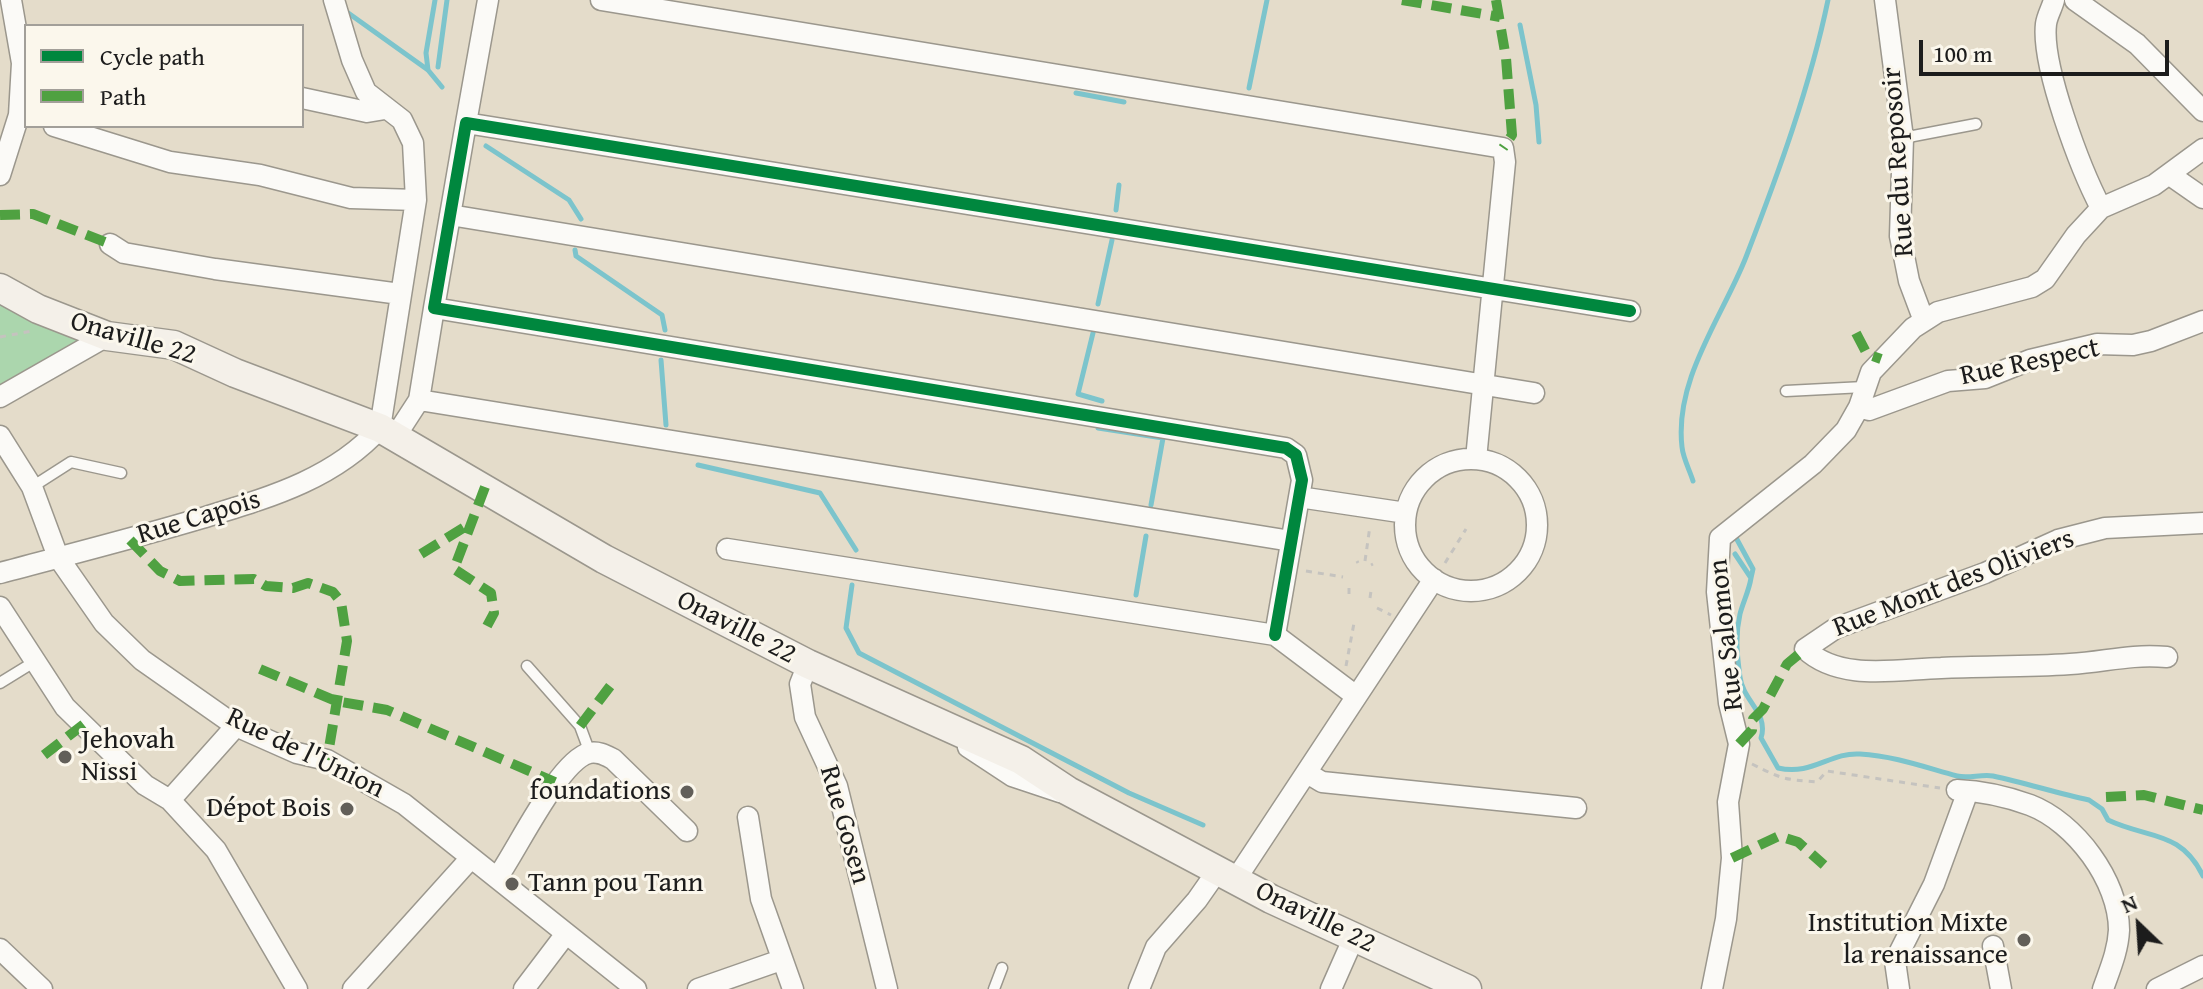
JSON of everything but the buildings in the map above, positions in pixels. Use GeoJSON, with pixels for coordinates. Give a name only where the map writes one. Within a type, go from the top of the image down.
{"type":"FeatureCollection","features":[{"type":"Feature","properties":{"kind":"street"},"geometry":{"type":"LineString","coordinates":[[0,175],[22,116],[24,64],[8,30],[11,0]]}},
{"type":"Feature","properties":{"kind":"street"},"geometry":{"type":"LineString","coordinates":[[334,0],[352,60],[366,92],[402,120],[413,143],[416,200],[400,294],[388,433]]}},
{"type":"Feature","properties":{"kind":"street"},"geometry":{"type":"LineString","coordinates":[[488,0],[419,400],[1291,541]]}},
{"type":"Feature","properties":{"kind":"street"},"geometry":{"type":"LineString","coordinates":[[601,0],[1503,148],[1505,162],[1495,288],[1476,459]]}},
{"type":"Feature","properties":{"kind":"street","name":"Rue du Reposoir"},"geometry":{"type":"LineString","coordinates":[[1885,0],[1903,138],[1900,236],[1914,296],[1924,321]]}},
{"type":"Feature","properties":{"kind":"street"},"geometry":{"type":"LineString","coordinates":[[2054,0],[2046,22],[2049,56],[2075,154],[2101,208]]}},
{"type":"Feature","properties":{"kind":"street"},"geometry":{"type":"LineString","coordinates":[[2075,0],[2137,44],[2203,111]]}},
{"type":"Feature","properties":{"kind":"street"},"geometry":{"type":"LineString","coordinates":[[304,98],[367,112],[385,109]]}},
{"type":"Feature","properties":{"kind":"street"},"geometry":{"type":"LineString","coordinates":[[466,123],[1630,311]]}},
{"type":"Feature","properties":{"kind":"street"},"geometry":{"type":"LineString","coordinates":[[60,128],[170,162],[260,175],[351,198],[416,200]]}},
{"type":"Feature","properties":{"kind":"street","name":"Rue Salomon"},"geometry":{"type":"LineString","coordinates":[[1712,989],[1726,919],[1732,858],[1728,802],[1739,744],[1729,703],[1717,592],[1720,538],[1813,464],[1846,430],[1891,347],[1938,312],[2032,287],[2045,279],[2076,235],[2101,208],[2170,175],[2203,149]]}},
{"type":"Feature","properties":{"kind":"street"},"geometry":{"type":"LineString","coordinates":[[2170,175],[2203,198]]}},
{"type":"Feature","properties":{"kind":"street"},"geometry":{"type":"LineString","coordinates":[[450,215],[1534,393]]}},
{"type":"Feature","properties":{"kind":"street"},"geometry":{"type":"LineString","coordinates":[[110,244],[124,253],[215,269],[400,294]]}},
{"type":"Feature","properties":{"kind":"street","name":"Onaville 22"},"geometry":{"type":"LineString","coordinates":[[0,288],[38,309],[107,336],[174,345],[235,373],[388,433],[604,559],[808,664],[1021,760],[1068,791],[1227,875],[1467,989]]}},
{"type":"Feature","properties":{"kind":"street"},"geometry":{"type":"LineString","coordinates":[[434,308],[1286,448],[1296,455],[1301,465],[1299,497],[1275,635]]}},
{"type":"Feature","properties":{"kind":"street","name":"Rue Respect"},"geometry":{"type":"LineString","coordinates":[[1862,397],[1869,410],[1931,386],[1985,378],[2030,360],[2072,349],[2151,341],[2203,321]]}},
{"type":"Feature","properties":{"kind":"street"},"geometry":{"type":"LineString","coordinates":[[0,397],[107,336]]}},
{"type":"Feature","properties":{"kind":"street","name":"Rue Capois"},"geometry":{"type":"LineString","coordinates":[[0,573],[268,498],[315,478],[388,433],[419,400]]}},
{"type":"Feature","properties":{"kind":"street","name":"Rue de l'Union"},"geometry":{"type":"LineString","coordinates":[[4,450],[32,487],[58,557],[104,623],[142,660],[236,726],[362,778],[404,804],[636,989]]}},
{"type":"Feature","properties":{"kind":"street"},"geometry":{"type":"LineString","coordinates":[[1476,459],[1499,465],[1519,479],[1532,499],[1538,522],[1534,546],[1522,567],[1503,582],[1480,590],[1456,589],[1434,579],[1416,562],[1406,538],[1406,513],[1423,479],[1438,467],[1476,459]]}},
{"type":"Feature","properties":{"kind":"street"},"geometry":{"type":"LineString","coordinates":[[1299,497],[1406,513]]}},
{"type":"Feature","properties":{"kind":"street","name":"Rue Mont des Oliviers"},"geometry":{"type":"LineString","coordinates":[[2167,657],[2139,655],[2075,664],[1885,673],[1832,664],[1814,658],[1805,649],[1836,628],[1985,573],[2058,540],[2105,528],[2203,523]]}},
{"type":"Feature","properties":{"kind":"street"},"geometry":{"type":"LineString","coordinates":[[727,549],[1275,635],[1356,696]]}},
{"type":"Feature","properties":{"kind":"street"},"geometry":{"type":"LineString","coordinates":[[1139,989],[1156,947],[1197,900],[1227,875],[1307,773],[1434,579]]}},
{"type":"Feature","properties":{"kind":"street"},"geometry":{"type":"LineString","coordinates":[[0,607],[65,707],[145,785],[170,800],[216,850],[297,989]]}},
{"type":"Feature","properties":{"kind":"street","name":"Rue Gosen"},"geometry":{"type":"LineString","coordinates":[[808,664],[800,684],[805,717],[837,786],[887,989]]}},
{"type":"Feature","properties":{"kind":"street"},"geometry":{"type":"LineString","coordinates":[[170,800],[236,726]]}},
{"type":"Feature","properties":{"kind":"street"},"geometry":{"type":"LineString","coordinates":[[497,878],[555,782],[590,753],[613,759],[687,831]]}},
{"type":"Feature","properties":{"kind":"street"},"geometry":{"type":"LineString","coordinates":[[1307,773],[1322,782],[1576,808]]}},
{"type":"Feature","properties":{"kind":"street"},"geometry":{"type":"LineString","coordinates":[[1899,989],[1895,961],[1934,884],[1963,790],[2033,806],[2062,826],[2103,870],[2117,908],[2119,929],[2117,951],[2103,989]]}},
{"type":"Feature","properties":{"kind":"street"},"geometry":{"type":"LineString","coordinates":[[748,817],[761,899],[793,989]]}},
{"type":"Feature","properties":{"kind":"street"},"geometry":{"type":"LineString","coordinates":[[353,989],[470,859]]}},
{"type":"Feature","properties":{"kind":"street"},"geometry":{"type":"LineString","coordinates":[[524,989],[565,935]]}},
{"type":"Feature","properties":{"kind":"street"},"geometry":{"type":"LineString","coordinates":[[1331,989],[1354,937]]}},
{"type":"Feature","properties":{"kind":"street"},"geometry":{"type":"LineString","coordinates":[[1993,946],[2001,989]]}},
{"type":"Feature","properties":{"kind":"street"},"geometry":{"type":"LineString","coordinates":[[0,949],[42,989]]}},
{"type":"Feature","properties":{"kind":"street"},"geometry":{"type":"LineString","coordinates":[[698,989],[781,960]]}},
{"type":"Feature","properties":{"kind":"street"},"geometry":{"type":"LineString","coordinates":[[2157,989],[2203,966]]}},
{"type":"Feature","properties":{"kind":"lane"},"geometry":{"type":"LineString","coordinates":[[1903,138],[1976,124]]}},
{"type":"Feature","properties":{"kind":"lane"},"geometry":{"type":"LineString","coordinates":[[1786,391],[1862,397]]}},
{"type":"Feature","properties":{"kind":"lane"},"geometry":{"type":"LineString","coordinates":[[32,487],[71,462],[121,473]]}},
{"type":"Feature","properties":{"kind":"lane"},"geometry":{"type":"LineString","coordinates":[[0,683],[34,662]]}},
{"type":"Feature","properties":{"kind":"lane"},"geometry":{"type":"LineString","coordinates":[[527,666],[580,726],[590,753]]}},
{"type":"Feature","properties":{"kind":"lane"},"geometry":{"type":"LineString","coordinates":[[994,989],[1002,968]]}},
{"type":"Feature","properties":{"kind":"path"},"geometry":{"type":"LineString","coordinates":[[1365,561],[1369,529]]}},
{"type":"Feature","properties":{"kind":"path"},"geometry":{"type":"LineString","coordinates":[[1452,551],[1466,529]]}},
{"type":"Feature","properties":{"kind":"path"},"geometry":{"type":"LineString","coordinates":[[1286,568],[1343,577]]}},
{"type":"Feature","properties":{"kind":"path"},"geometry":{"type":"LineString","coordinates":[[1370,598],[1371,591]]}},
{"type":"Feature","properties":{"kind":"path"},"geometry":{"type":"LineString","coordinates":[[1345,667],[1354,623]]}},
{"type":"Feature","properties":{"kind":"path"},"geometry":{"type":"LineString","coordinates":[[1739,744],[1752,764],[1783,781],[1817,782],[1827,771],[1844,771],[1963,790]]}},
{"type":"Feature","properties":{"kind":"green space"},"geometry":{"type":"Polygon","coordinates":[[[0,301],[93,341],[0,394],[0,301]]]}},
{"type":"Feature","properties":{"kind":"waterway"},"geometry":{"type":"LineString","coordinates":[[428,70],[426,53],[435,0]]}},
{"type":"Feature","properties":{"kind":"waterway"},"geometry":{"type":"LineString","coordinates":[[438,67],[447,0]]}},
{"type":"Feature","properties":{"kind":"waterway"},"geometry":{"type":"LineString","coordinates":[[1249,88],[1267,0]]}},
{"type":"Feature","properties":{"kind":"waterway"},"geometry":{"type":"LineString","coordinates":[[1693,481],[1682,447],[1685,397],[1702,349],[1746,257],[1781,162],[1803,98],[1828,0]]}},
{"type":"Feature","properties":{"kind":"waterway"},"geometry":{"type":"LineString","coordinates":[[344,10],[428,70],[442,87]]}},
{"type":"Feature","properties":{"kind":"waterway"},"geometry":{"type":"LineString","coordinates":[[1520,25],[1536,105],[1539,142]]}},
{"type":"Feature","properties":{"kind":"waterway"},"geometry":{"type":"LineString","coordinates":[[1076,93],[1124,102]]}},
{"type":"Feature","properties":{"kind":"waterway"},"geometry":{"type":"LineString","coordinates":[[486,146],[569,200],[581,219]]}},
{"type":"Feature","properties":{"kind":"waterway"},"geometry":{"type":"LineString","coordinates":[[1116,210],[1119,185]]}},
{"type":"Feature","properties":{"kind":"waterway"},"geometry":{"type":"LineString","coordinates":[[1098,304],[1112,240]]}},
{"type":"Feature","properties":{"kind":"waterway"},"geometry":{"type":"LineString","coordinates":[[575,250],[576,256],[662,315],[665,330]]}},
{"type":"Feature","properties":{"kind":"waterway"},"geometry":{"type":"LineString","coordinates":[[1093,333],[1078,394],[1102,401]]}},
{"type":"Feature","properties":{"kind":"waterway"},"geometry":{"type":"LineString","coordinates":[[661,360],[666,425]]}},
{"type":"Feature","properties":{"kind":"waterway"},"geometry":{"type":"LineString","coordinates":[[1098,425],[1098,428],[1163,438],[1151,505]]}},
{"type":"Feature","properties":{"kind":"waterway"},"geometry":{"type":"LineString","coordinates":[[698,465],[820,493],[856,550]]}},
{"type":"Feature","properties":{"kind":"waterway"},"geometry":{"type":"LineString","coordinates":[[1734,534],[1753,569],[1751,578]]}},
{"type":"Feature","properties":{"kind":"waterway"},"geometry":{"type":"LineString","coordinates":[[1136,595],[1146,536]]}},
{"type":"Feature","properties":{"kind":"waterway"},"geometry":{"type":"LineString","coordinates":[[1735,554],[1751,578],[1737,630],[1740,677],[1762,721],[1761,738],[1778,768],[1801,769],[1849,754],[1873,755],[1961,777],[1993,776],[2089,800],[2102,809],[2108,820],[2174,843],[2194,861],[2203,876]]}},
{"type":"Feature","properties":{"kind":"waterway"},"geometry":{"type":"LineString","coordinates":[[852,585],[846,628],[859,653],[1129,793],[1203,825]]}},
{"type":"Feature","properties":{"kind":"marked path"},"geometry":{"type":"LineString","coordinates":[[1402,0],[1500,17]]}},
{"type":"Feature","properties":{"kind":"marked path"},"geometry":{"type":"LineString","coordinates":[[1496,0],[1506,58],[1512,135],[1503,148]]}},
{"type":"Feature","properties":{"kind":"marked path"},"geometry":{"type":"LineString","coordinates":[[0,215],[33,214],[110,244]]}},
{"type":"Feature","properties":{"kind":"marked path"},"geometry":{"type":"LineString","coordinates":[[1856,333],[1867,354],[1881,359]]}},
{"type":"Feature","properties":{"kind":"marked path"},"geometry":{"type":"LineString","coordinates":[[485,487],[454,569],[491,593],[494,613],[487,626]]}},
{"type":"Feature","properties":{"kind":"marked path"},"geometry":{"type":"LineString","coordinates":[[421,554],[471,523]]}},
{"type":"Feature","properties":{"kind":"marked path"},"geometry":{"type":"LineString","coordinates":[[130,540],[160,571],[180,581],[254,579],[266,586],[293,588],[308,583],[333,592],[341,602],[347,641],[327,760]]}},
{"type":"Feature","properties":{"kind":"marked path"},"geometry":{"type":"LineString","coordinates":[[1739,744],[1752,730],[1753,719],[1763,709],[1787,664],[1805,649]]}},
{"type":"Feature","properties":{"kind":"marked path"},"geometry":{"type":"LineString","coordinates":[[260,669],[336,701],[387,710],[555,782]]}},
{"type":"Feature","properties":{"kind":"marked path"},"geometry":{"type":"LineString","coordinates":[[580,726],[611,685]]}},
{"type":"Feature","properties":{"kind":"marked path"},"geometry":{"type":"LineString","coordinates":[[44,755],[84,724]]}},
{"type":"Feature","properties":{"kind":"marked path"},"geometry":{"type":"LineString","coordinates":[[2106,797],[2144,795],[2203,810]]}},
{"type":"Feature","properties":{"kind":"marked path"},"geometry":{"type":"LineString","coordinates":[[1732,858],[1779,836],[1798,842],[1824,865]]}},
{"type":"Feature","properties":{"kind":"cycle path"},"geometry":{"type":"LineString","coordinates":[[1275,635],[1302,480],[1296,455],[1286,448],[434,308],[466,123],[1630,311]]}},
{"type":"Feature","properties":{"kind":"place","name":"Jehovah Nissi"},"geometry":{"type":"Point","coordinates":[65,757]}},
{"type":"Feature","properties":{"kind":"place","name":"foundations"},"geometry":{"type":"Point","coordinates":[687,792]}},
{"type":"Feature","properties":{"kind":"place","name":"Dépot Bois"},"geometry":{"type":"Point","coordinates":[347,809]}},
{"type":"Feature","properties":{"kind":"place","name":"Tann pou Tann"},"geometry":{"type":"Point","coordinates":[512,884]}},
{"type":"Feature","properties":{"kind":"place","name":"Institution Mixte la renaissance"},"geometry":{"type":"Point","coordinates":[2024,940]}}]}
